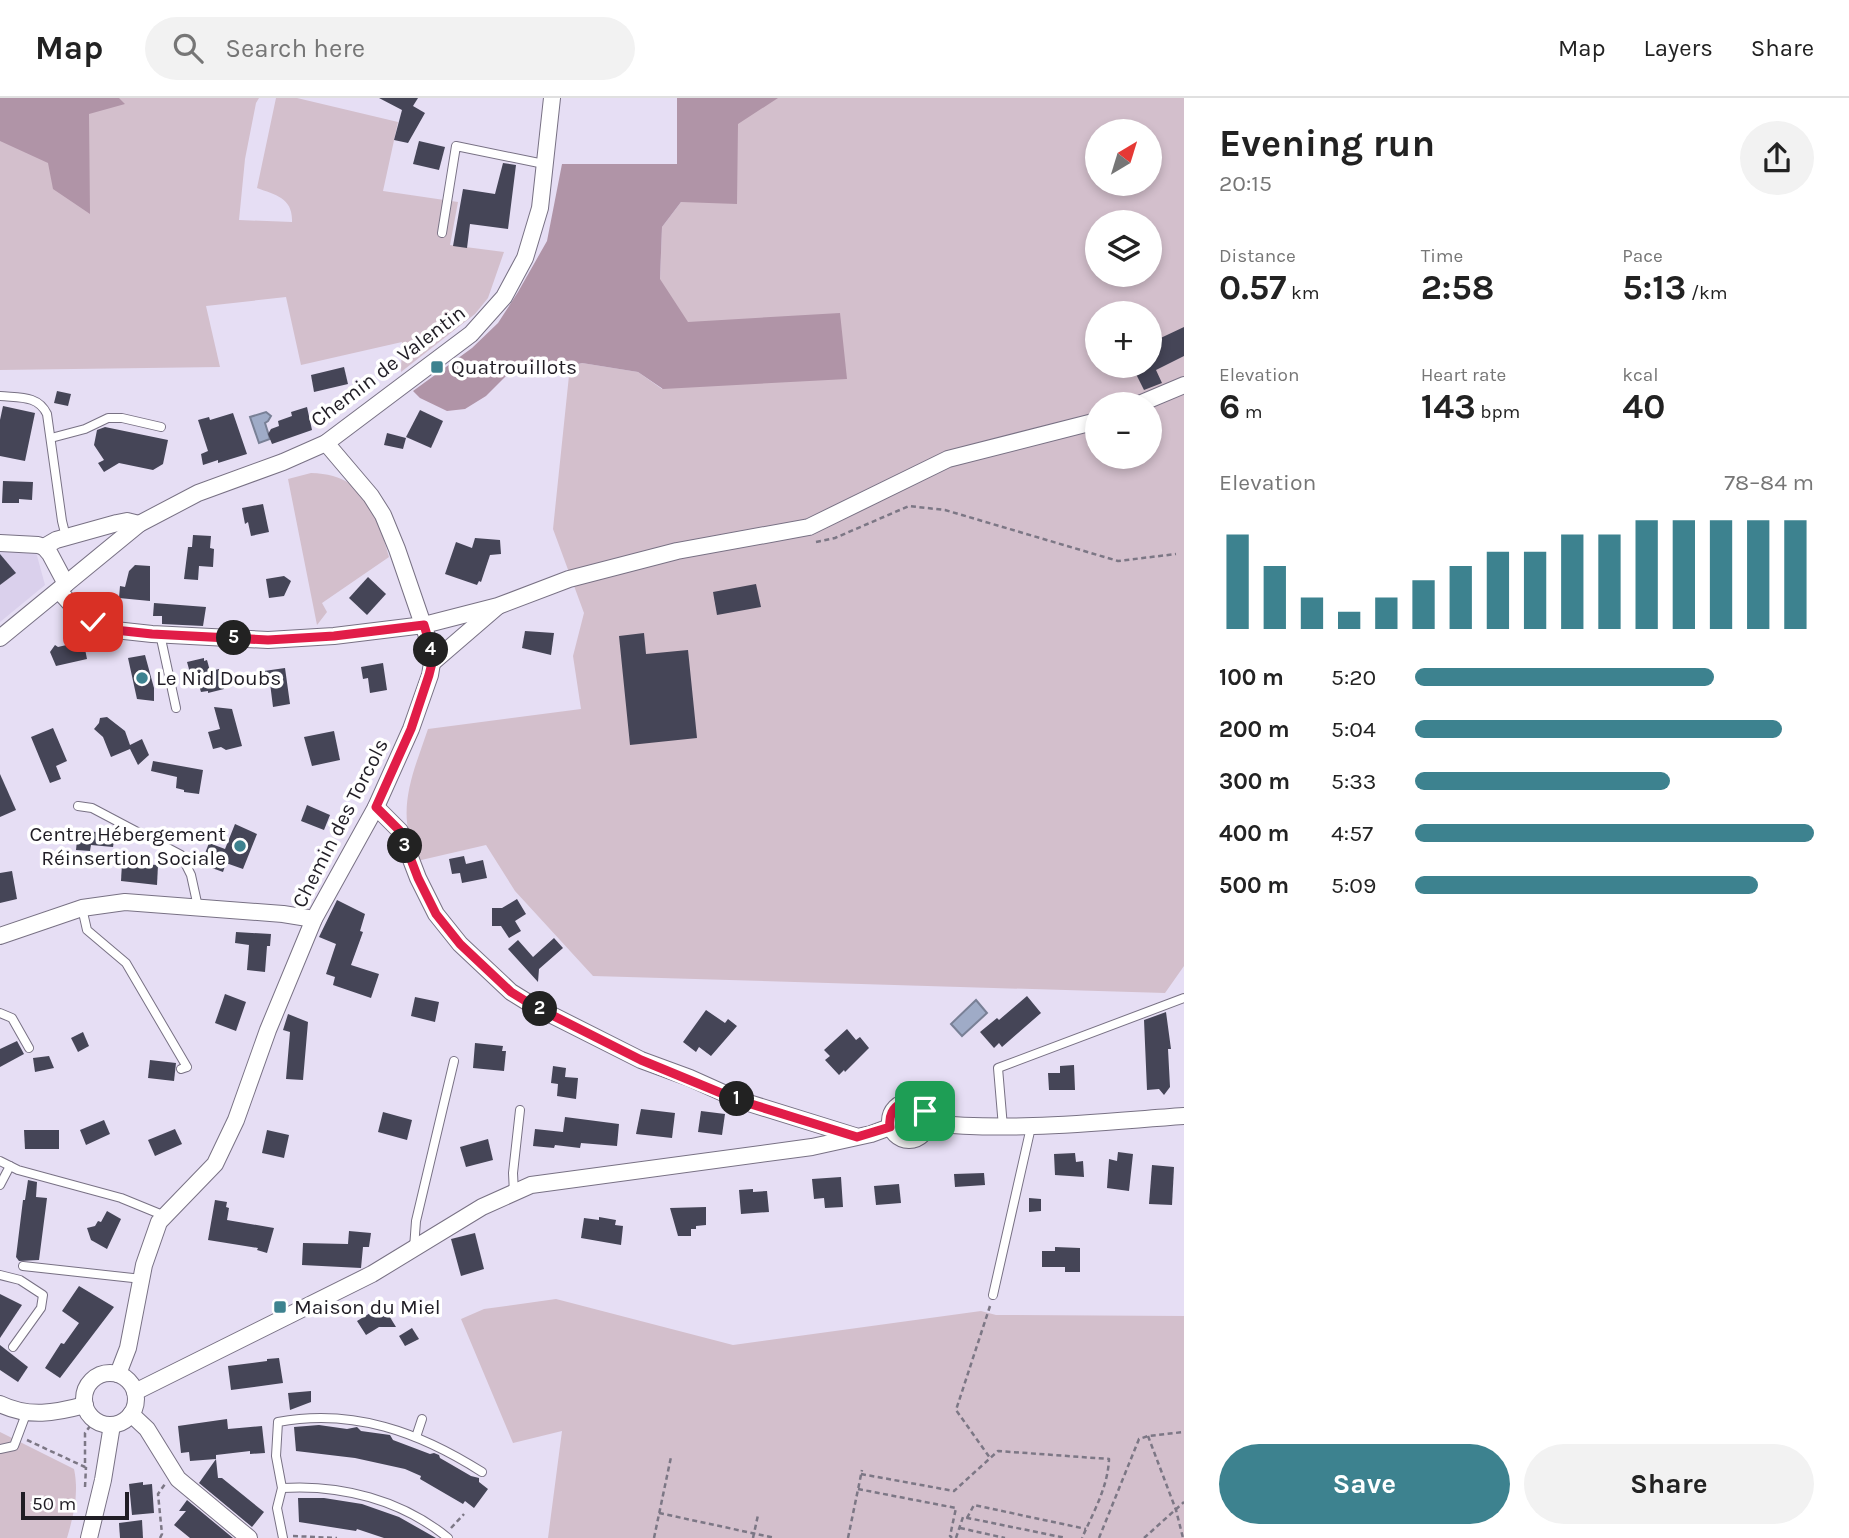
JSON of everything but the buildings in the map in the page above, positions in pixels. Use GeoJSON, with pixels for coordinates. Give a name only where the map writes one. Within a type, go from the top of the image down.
{"type":"FeatureCollection","features":[{"type":"Feature","properties":{"kind":"street","name":"Chemin de Valentin"},"geometry":{"type":"LineString","coordinates":[[139,524],[198,493],[326,443],[471,334],[504,297],[525,258],[540,208],[552,98]]}},
{"type":"Feature","properties":{"kind":"street"},"geometry":{"type":"LineString","coordinates":[[1162,394],[1184,385]]}},
{"type":"Feature","properties":{"kind":"street"},"geometry":{"type":"LineString","coordinates":[[0,543],[44,547],[50,554],[62,587],[78,612],[115,630],[268,640],[334,636],[424,625],[498,606],[569,579],[677,551],[809,527],[947,459],[1085,424]]}},
{"type":"Feature","properties":{"kind":"street","name":"Chemin des Torcols"},"geometry":{"type":"LineString","coordinates":[[118,1374],[128,1348],[142,1279],[159,1222],[215,1164],[236,1120],[268,1030],[314,919],[376,807],[411,729],[432,663],[424,625],[383,515],[371,496],[326,443]]}},
{"type":"Feature","properties":{"kind":"street"},"geometry":{"type":"LineString","coordinates":[[44,547],[50,542],[117,523],[127,521],[139,524]]}},
{"type":"Feature","properties":{"kind":"street"},"geometry":{"type":"LineString","coordinates":[[0,638],[139,524]]}},
{"type":"Feature","properties":{"kind":"street"},"geometry":{"type":"LineString","coordinates":[[432,663],[498,606]]}},
{"type":"Feature","properties":{"kind":"street"},"geometry":{"type":"LineString","coordinates":[[376,807],[400,831],[418,878],[436,914],[460,944],[511,992],[641,1060],[738,1100],[857,1137]]}},
{"type":"Feature","properties":{"kind":"street"},"geometry":{"type":"LineString","coordinates":[[0,936],[82,908],[125,902],[283,914],[314,919]]}},
{"type":"Feature","properties":{"kind":"street"},"geometry":{"type":"LineString","coordinates":[[903,1102],[915,1103],[925,1111],[928,1123],[923,1134],[911,1140],[898,1138],[890,1127],[890,1115],[893,1109],[903,1102]]}},
{"type":"Feature","properties":{"kind":"street"},"geometry":{"type":"LineString","coordinates":[[928,1123],[972,1127],[1031,1127],[1184,1116]]}},
{"type":"Feature","properties":{"kind":"street"},"geometry":{"type":"LineString","coordinates":[[812,1123],[813,1147]]}},
{"type":"Feature","properties":{"kind":"street"},"geometry":{"type":"LineString","coordinates":[[135,1392],[372,1274],[482,1207],[531,1185],[813,1147],[890,1127]]}},
{"type":"Feature","properties":{"kind":"street"},"geometry":{"type":"LineString","coordinates":[[102,1374],[118,1374],[132,1384],[135,1392],[136,1400],[131,1414],[112,1425],[94,1419],[85,1405],[86,1389],[90,1382],[102,1374]]}},
{"type":"Feature","properties":{"kind":"street"},"geometry":{"type":"LineString","coordinates":[[0,1404],[26,1414],[53,1413],[85,1405]]}},
{"type":"Feature","properties":{"kind":"street"},"geometry":{"type":"LineString","coordinates":[[131,1414],[147,1429],[178,1479],[249,1538]]}},
{"type":"Feature","properties":{"kind":"street"},"geometry":{"type":"LineString","coordinates":[[89,1538],[112,1425]]}},
{"type":"Feature","properties":{"kind":"lane"},"geometry":{"type":"LineString","coordinates":[[442,233],[456,146],[544,164]]}},
{"type":"Feature","properties":{"kind":"lane"},"geometry":{"type":"LineString","coordinates":[[0,396],[36,400],[47,414],[66,537]]}},
{"type":"Feature","properties":{"kind":"lane"},"geometry":{"type":"LineString","coordinates":[[51,438],[85,429],[108,418],[122,418],[161,427]]}},
{"type":"Feature","properties":{"kind":"lane"},"geometry":{"type":"LineString","coordinates":[[160,634],[176,708]]}},
{"type":"Feature","properties":{"kind":"lane"},"geometry":{"type":"LineString","coordinates":[[78,806],[93,807],[181,855],[191,875],[198,907]]}},
{"type":"Feature","properties":{"kind":"lane"},"geometry":{"type":"LineString","coordinates":[[82,908],[88,930],[126,963],[153,1006],[187,1067],[181,1069]]}},
{"type":"Feature","properties":{"kind":"lane"},"geometry":{"type":"LineString","coordinates":[[1003,1127],[998,1068],[1184,998]]}},
{"type":"Feature","properties":{"kind":"lane"},"geometry":{"type":"LineString","coordinates":[[0,1013],[12,1018],[29,1048]]}},
{"type":"Feature","properties":{"kind":"lane"},"geometry":{"type":"LineString","coordinates":[[414,1248],[416,1221],[454,1061]]}},
{"type":"Feature","properties":{"kind":"lane"},"geometry":{"type":"LineString","coordinates":[[514,1193],[513,1173],[520,1110]]}},
{"type":"Feature","properties":{"kind":"lane"},"geometry":{"type":"LineString","coordinates":[[993,1295],[1031,1127]]}},
{"type":"Feature","properties":{"kind":"lane"},"geometry":{"type":"LineString","coordinates":[[0,1161],[38,1177],[121,1198],[165,1216]]}},
{"type":"Feature","properties":{"kind":"lane"},"geometry":{"type":"LineString","coordinates":[[0,1185],[10,1166]]}},
{"type":"Feature","properties":{"kind":"lane"},"geometry":{"type":"LineString","coordinates":[[23,1266],[142,1279]]}},
{"type":"Feature","properties":{"kind":"lane"},"geometry":{"type":"LineString","coordinates":[[0,1275],[20,1280],[43,1295],[41,1308],[13,1347]]}},
{"type":"Feature","properties":{"kind":"lane"},"geometry":{"type":"LineString","coordinates":[[0,1449],[14,1446],[26,1414]]}},
{"type":"Feature","properties":{"kind":"lane"},"geometry":{"type":"LineString","coordinates":[[283,1537],[277,1508],[282,1488],[276,1456],[278,1422],[316,1416],[357,1420],[426,1440],[482,1472]]}},
{"type":"Feature","properties":{"kind":"lane"},"geometry":{"type":"LineString","coordinates":[[416,1437],[422,1419]]}},
{"type":"Feature","properties":{"kind":"lane"},"geometry":{"type":"LineString","coordinates":[[282,1488],[310,1486],[349,1491],[396,1508],[445,1536]]}},
{"type":"Feature","properties":{"kind":"path"},"geometry":{"type":"LineString","coordinates":[[814,542],[835,538],[909,506],[945,510],[1118,561],[1176,554]]}},
{"type":"Feature","properties":{"kind":"path"},"geometry":{"type":"LineString","coordinates":[[990,1458],[956,1410],[993,1295]]}},
{"type":"Feature","properties":{"kind":"path"},"geometry":{"type":"LineString","coordinates":[[18,1435],[85,1467],[85,1433],[94,1419]]}},
{"type":"Feature","properties":{"kind":"path"},"geometry":{"type":"LineString","coordinates":[[1099,1538],[1139,1440],[1148,1436],[1184,1432]]}},
{"type":"Feature","properties":{"kind":"path"},"geometry":{"type":"LineString","coordinates":[[1148,1436],[1176,1510],[1183,1538]]}},
{"type":"Feature","properties":{"kind":"path"},"geometry":{"type":"LineString","coordinates":[[848,1538],[862,1472],[954,1491],[998,1451],[1109,1459],[1109,1469],[1099,1500],[1082,1538]]}},
{"type":"Feature","properties":{"kind":"path"},"geometry":{"type":"LineString","coordinates":[[654,1538],[671,1457]]}},
{"type":"Feature","properties":{"kind":"path"},"geometry":{"type":"LineString","coordinates":[[160,1538],[162,1534],[158,1494],[165,1485],[178,1479]]}},
{"type":"Feature","properties":{"kind":"path"},"geometry":{"type":"LineString","coordinates":[[858,1489],[956,1508],[950,1536],[954,1538],[963,1517],[1066,1538]]}},
{"type":"Feature","properties":{"kind":"path"},"geometry":{"type":"LineString","coordinates":[[1144,1538],[1184,1502]]}},
{"type":"Feature","properties":{"kind":"path"},"geometry":{"type":"LineString","coordinates":[[967,1518],[974,1504],[1086,1529]]}},
{"type":"Feature","properties":{"kind":"path"},"geometry":{"type":"LineString","coordinates":[[659,1513],[753,1536],[775,1538]]}},
{"type":"Feature","properties":{"kind":"path"},"geometry":{"type":"LineString","coordinates":[[445,1536],[464,1514]]}},
{"type":"Feature","properties":{"kind":"path"},"geometry":{"type":"LineString","coordinates":[[753,1536],[758,1515]]}},
{"type":"Feature","properties":{"kind":"path"},"geometry":{"type":"LineString","coordinates":[[960,1528],[1005,1538]]}},
{"type":"Feature","properties":{"kind":"path"},"geometry":{"type":"LineString","coordinates":[[283,1537],[337,1538]]}},
{"type":"Feature","properties":{"kind":"shaded area"},"geometry":{"type":"Polygon","coordinates":[[[0,98],[259,98],[245,159],[239,220],[292,222],[290,208],[282,199],[257,188],[276,98],[297,98],[398,122],[383,191],[458,202],[450,245],[504,252],[488,298],[475,314],[401,372],[402,342],[301,365],[286,297],[206,306],[220,367],[0,370],[0,98]]]}},
{"type":"Feature","properties":{"kind":"shaded area"},"geometry":{"type":"Polygon","coordinates":[[[0,98],[119,98],[125,104],[89,114],[90,214],[53,189],[48,163],[0,141],[0,98]]]}},
{"type":"Feature","properties":{"kind":"shaded area"},"geometry":{"type":"Polygon","coordinates":[[[677,98],[778,98],[738,124],[737,204],[681,202],[662,227],[660,279],[688,322],[840,313],[847,379],[663,389],[638,372],[582,363],[570,366],[527,361],[518,364],[486,396],[465,409],[447,411],[420,398],[413,391],[472,348],[498,323],[518,292],[547,241],[562,164],[677,164],[677,98]]]}},
{"type":"Feature","properties":{"kind":"shaded area"},"geometry":{"type":"Polygon","coordinates":[[[737,98],[1184,98],[1184,966],[1165,993],[593,976],[515,891],[486,845],[417,861],[408,827],[408,798],[428,729],[581,709],[573,656],[584,613],[553,529],[570,366],[582,363],[638,372],[662,389],[662,227],[681,202],[737,98]]]}},
{"type":"Feature","properties":{"kind":"shaded area"},"geometry":{"type":"Polygon","coordinates":[[[311,473],[344,480],[356,488],[373,511],[389,557],[322,603],[327,612],[317,625],[288,479],[311,473]]]}},
{"type":"Feature","properties":{"kind":"shaded area"},"geometry":{"type":"Polygon","coordinates":[[[0,549],[36,552],[45,585],[0,622],[0,549]]]}},
{"type":"Feature","properties":{"kind":"shaded area"},"geometry":{"type":"Polygon","coordinates":[[[556,1299],[733,1345],[981,1311],[996,1315],[1184,1316],[1184,1538],[548,1538],[562,1431],[513,1443],[461,1319],[484,1309],[556,1299]]]}},
{"type":"Feature","properties":{"kind":"shaded area"},"geometry":{"type":"Polygon","coordinates":[[[0,1432],[74,1469],[75,1504],[67,1538],[0,1538],[0,1432]]]}},
{"type":"Feature","properties":{"kind":"water"},"geometry":{"type":"Polygon","coordinates":[[[266,412],[271,416],[265,423],[270,439],[259,443],[250,417],[266,412]]]}},
{"type":"Feature","properties":{"kind":"water"},"geometry":{"type":"Polygon","coordinates":[[[976,1000],[987,1013],[962,1036],[951,1024],[976,1000]]]}},
{"type":"Feature","properties":{"kind":"place","name":"Quatrouillots"},"geometry":{"type":"Point","coordinates":[437,367]}},
{"type":"Feature","properties":{"kind":"place","name":"Le Nid Doubs"},"geometry":{"type":"Point","coordinates":[142,678]}},
{"type":"Feature","properties":{"kind":"place","name":"Centre Hébergement Réinsertion Sociale"},"geometry":{"type":"Point","coordinates":[240,846]}},
{"type":"Feature","properties":{"kind":"place","name":"Maison du Miel"},"geometry":{"type":"Point","coordinates":[280,1307]}},
{"type":"Feature","properties":{"kind":"route"},"geometry":{"type":"LineString","coordinates":[[93,622],[115,630],[152,634],[268,640],[334,636],[424,625],[432,663],[429,675],[411,729],[376,807],[400,831],[418,878],[436,914],[460,944],[511,992],[532,1005],[641,1060],[738,1100],[857,1137],[890,1127],[893,1109],[903,1102],[915,1103],[925,1111]]}}]}
